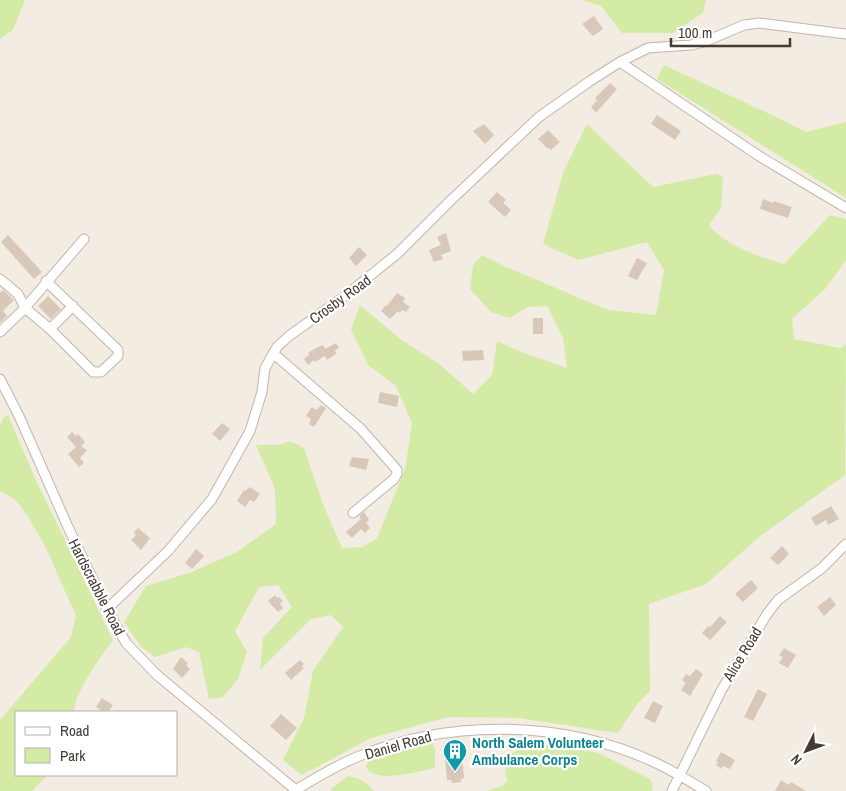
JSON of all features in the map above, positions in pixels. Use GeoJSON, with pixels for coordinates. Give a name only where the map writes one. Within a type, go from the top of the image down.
{"type":"FeatureCollection","features":[{"type":"Feature","properties":{"kind":"street","name":"Crosby Road"},"geometry":{"type":"LineString","coordinates":[[107,609],[168,551],[212,499],[250,431],[262,392],[266,368],[278,347],[397,254],[539,117],[620,62],[648,48],[691,45],[704,42],[744,26],[759,23],[846,34]]}},
{"type":"Feature","properties":{"kind":"street"},"geometry":{"type":"LineString","coordinates":[[620,62],[759,156],[846,208]]}},
{"type":"Feature","properties":{"kind":"street"},"geometry":{"type":"LineString","coordinates":[[0,332],[25,308],[46,281],[84,239]]}},
{"type":"Feature","properties":{"kind":"street"},"geometry":{"type":"LineString","coordinates":[[0,279],[18,294],[25,308],[50,329],[93,372],[101,372],[118,356],[118,350],[46,281]]}},
{"type":"Feature","properties":{"kind":"street"},"geometry":{"type":"LineString","coordinates":[[50,329],[74,306]]}},
{"type":"Feature","properties":{"kind":"street"},"geometry":{"type":"LineString","coordinates":[[274,354],[361,429],[397,470],[394,479],[354,512]]}},
{"type":"Feature","properties":{"kind":"street","name":"Hardscrabble Road"},"geometry":{"type":"LineString","coordinates":[[0,379],[19,416],[68,527],[121,635],[140,659],[156,675],[295,791]]}},
{"type":"Feature","properties":{"kind":"street","name":"Alice Road"},"geometry":{"type":"LineString","coordinates":[[672,791],[721,691],[767,614],[778,600],[822,568],[846,544]]}},
{"type":"Feature","properties":{"kind":"street","name":"Daniel Road"},"geometry":{"type":"LineString","coordinates":[[295,791],[356,757],[383,747],[438,734],[495,730],[532,731],[584,739],[629,752],[680,775],[706,791]]}},
{"type":"Feature","properties":{"kind":"green space"},"geometry":{"type":"Polygon","coordinates":[[[0,0],[25,0],[13,30],[0,39],[0,0]]]}},
{"type":"Feature","properties":{"kind":"green space"},"geometry":{"type":"Polygon","coordinates":[[[582,0],[706,0],[703,13],[673,33],[622,33],[601,6],[582,0]]]}},
{"type":"Feature","properties":{"kind":"green space"},"geometry":{"type":"Polygon","coordinates":[[[664,65],[806,132],[846,122],[846,198],[657,79],[664,65]]]}},
{"type":"Feature","properties":{"kind":"green space"},"geometry":{"type":"Polygon","coordinates":[[[587,124],[653,187],[716,174],[723,177],[721,208],[709,225],[724,239],[764,258],[784,264],[830,215],[846,219],[846,260],[825,289],[792,319],[794,339],[840,348],[846,344],[845,475],[759,537],[706,584],[649,604],[650,691],[638,703],[618,733],[519,718],[448,717],[371,738],[302,775],[283,760],[304,718],[313,671],[343,627],[331,615],[311,619],[260,670],[263,638],[292,607],[278,585],[259,587],[235,631],[247,652],[238,679],[223,697],[209,699],[199,652],[186,647],[155,657],[141,647],[124,622],[146,586],[189,573],[237,552],[276,524],[275,489],[256,445],[279,445],[290,441],[304,448],[323,504],[342,548],[363,547],[377,538],[405,469],[412,423],[396,386],[368,365],[351,330],[360,305],[400,339],[438,363],[473,394],[492,375],[497,341],[567,368],[563,338],[547,306],[528,307],[510,318],[491,312],[470,289],[473,265],[482,255],[608,310],[656,315],[664,270],[647,242],[578,260],[543,244],[563,173],[587,124]]]}},
{"type":"Feature","properties":{"kind":"green space"},"geometry":{"type":"Polygon","coordinates":[[[8,415],[35,478],[113,640],[83,685],[78,695],[74,711],[15,711],[15,776],[47,776],[32,791],[0,791],[0,720],[71,637],[76,616],[46,548],[29,518],[16,500],[0,491],[0,426],[3,418],[8,415]]]}},
{"type":"Feature","properties":{"kind":"green space"},"geometry":{"type":"Polygon","coordinates":[[[432,741],[435,749],[435,768],[387,776],[371,772],[366,767],[368,759],[432,741]]]}},
{"type":"Feature","properties":{"kind":"green space"},"geometry":{"type":"Polygon","coordinates":[[[536,745],[553,745],[599,753],[650,779],[653,785],[652,791],[486,791],[502,786],[507,781],[505,765],[510,755],[521,749],[536,745]]]}},
{"type":"Feature","properties":{"kind":"green space"},"geometry":{"type":"Polygon","coordinates":[[[348,776],[362,781],[374,791],[331,791],[348,776]]]}},
{"type":"Feature","properties":{"kind":"building"},"geometry":{"type":"Polygon","coordinates":[[[594,16],[603,29],[593,36],[582,24],[594,16]]]}},
{"type":"Feature","properties":{"kind":"building"},"geometry":{"type":"Polygon","coordinates":[[[610,83],[617,89],[596,113],[591,107],[597,100],[595,98],[610,83]]]}},
{"type":"Feature","properties":{"kind":"building"},"geometry":{"type":"Polygon","coordinates":[[[657,115],[681,131],[675,140],[651,124],[657,115]]]}},
{"type":"Feature","properties":{"kind":"building"},"geometry":{"type":"Polygon","coordinates":[[[484,124],[494,135],[485,144],[473,131],[484,124]]]}},
{"type":"Feature","properties":{"kind":"building"},"geometry":{"type":"Polygon","coordinates":[[[548,130],[560,142],[551,150],[538,139],[548,130]]]}},
{"type":"Feature","properties":{"kind":"building"},"geometry":{"type":"Polygon","coordinates":[[[497,192],[506,200],[503,203],[511,210],[505,217],[488,202],[497,192]]]}},
{"type":"Feature","properties":{"kind":"building"},"geometry":{"type":"Polygon","coordinates":[[[763,199],[792,207],[788,218],[760,209],[763,199]]]}},
{"type":"Feature","properties":{"kind":"building"},"geometry":{"type":"Polygon","coordinates":[[[446,233],[451,251],[441,255],[443,259],[434,262],[429,250],[441,245],[437,237],[446,233]]]}},
{"type":"Feature","properties":{"kind":"building"},"geometry":{"type":"Polygon","coordinates":[[[8,235],[42,272],[34,279],[1,242],[8,235]]]}},
{"type":"Feature","properties":{"kind":"building"},"geometry":{"type":"Polygon","coordinates":[[[359,247],[367,255],[356,266],[349,258],[359,247]]]}},
{"type":"Feature","properties":{"kind":"building"},"geometry":{"type":"Polygon","coordinates":[[[637,258],[647,263],[637,280],[628,276],[637,258]]]}},
{"type":"Feature","properties":{"kind":"building"},"geometry":{"type":"Polygon","coordinates":[[[3,290],[14,300],[3,311],[7,316],[0,323],[0,293],[3,290]]]}},
{"type":"Feature","properties":{"kind":"building"},"geometry":{"type":"Polygon","coordinates":[[[397,293],[405,298],[403,302],[410,307],[406,312],[402,310],[400,313],[398,311],[390,319],[381,311],[397,293]]]}},
{"type":"Feature","properties":{"kind":"building"},"geometry":{"type":"Polygon","coordinates":[[[48,296],[61,309],[51,319],[38,306],[48,296]]]}},
{"type":"Feature","properties":{"kind":"building"},"geometry":{"type":"Polygon","coordinates":[[[533,318],[543,318],[543,334],[533,334],[533,318]]]}},
{"type":"Feature","properties":{"kind":"building"},"geometry":{"type":"Polygon","coordinates":[[[336,343],[339,348],[335,350],[336,354],[327,360],[325,356],[315,362],[314,360],[308,365],[304,359],[309,355],[308,353],[316,348],[323,345],[325,349],[336,343]]]}},
{"type":"Feature","properties":{"kind":"building"},"geometry":{"type":"Polygon","coordinates":[[[483,350],[484,360],[463,361],[462,351],[483,350]]]}},
{"type":"Feature","properties":{"kind":"building"},"geometry":{"type":"Polygon","coordinates":[[[380,392],[399,396],[397,407],[378,403],[380,392]]]}},
{"type":"Feature","properties":{"kind":"building"},"geometry":{"type":"Polygon","coordinates":[[[321,405],[326,408],[314,427],[309,424],[311,419],[306,416],[312,407],[317,410],[321,405]]]}},
{"type":"Feature","properties":{"kind":"building"},"geometry":{"type":"Polygon","coordinates":[[[222,423],[230,429],[220,441],[212,434],[222,423]]]}},
{"type":"Feature","properties":{"kind":"building"},"geometry":{"type":"Polygon","coordinates":[[[72,432],[76,436],[78,434],[85,442],[81,446],[87,450],[80,458],[84,463],[79,467],[68,454],[76,447],[67,437],[72,432]]]}},
{"type":"Feature","properties":{"kind":"building"},"geometry":{"type":"Polygon","coordinates":[[[352,457],[369,459],[366,470],[349,466],[352,457]]]}},
{"type":"Feature","properties":{"kind":"building"},"geometry":{"type":"Polygon","coordinates":[[[250,487],[260,494],[254,502],[250,500],[245,507],[237,501],[244,490],[250,487]]]}},
{"type":"Feature","properties":{"kind":"building"},"geometry":{"type":"Polygon","coordinates":[[[831,506],[839,519],[828,525],[826,520],[816,526],[811,518],[831,506]]]}},
{"type":"Feature","properties":{"kind":"building"},"geometry":{"type":"Polygon","coordinates":[[[364,512],[369,520],[366,523],[370,528],[365,533],[361,529],[352,538],[346,532],[361,519],[359,516],[364,512]]]}},
{"type":"Feature","properties":{"kind":"building"},"geometry":{"type":"Polygon","coordinates":[[[138,528],[150,538],[141,550],[131,540],[136,535],[134,532],[138,528]]]}},
{"type":"Feature","properties":{"kind":"building"},"geometry":{"type":"Polygon","coordinates":[[[782,546],[789,554],[778,565],[770,558],[782,546]]]}},
{"type":"Feature","properties":{"kind":"building"},"geometry":{"type":"Polygon","coordinates":[[[196,549],[204,556],[192,569],[185,563],[196,549]]]}},
{"type":"Feature","properties":{"kind":"building"},"geometry":{"type":"Polygon","coordinates":[[[751,580],[758,588],[743,602],[735,594],[751,580]]]}},
{"type":"Feature","properties":{"kind":"building"},"geometry":{"type":"Polygon","coordinates":[[[275,595],[283,601],[280,604],[283,608],[278,612],[268,601],[275,595]]]}},
{"type":"Feature","properties":{"kind":"building"},"geometry":{"type":"Polygon","coordinates":[[[830,597],[836,605],[824,616],[817,607],[830,597]]]}},
{"type":"Feature","properties":{"kind":"building"},"geometry":{"type":"Polygon","coordinates":[[[720,616],[727,622],[710,640],[702,633],[720,616]]]}},
{"type":"Feature","properties":{"kind":"building"},"geometry":{"type":"Polygon","coordinates":[[[784,648],[796,655],[788,668],[779,663],[783,657],[779,656],[784,648]]]}},
{"type":"Feature","properties":{"kind":"building"},"geometry":{"type":"Polygon","coordinates":[[[181,657],[188,663],[186,665],[190,669],[182,678],[173,669],[181,657]]]}},
{"type":"Feature","properties":{"kind":"building"},"geometry":{"type":"Polygon","coordinates":[[[300,660],[304,664],[302,666],[304,668],[291,680],[285,673],[300,660]]]}},
{"type":"Feature","properties":{"kind":"building"},"geometry":{"type":"Polygon","coordinates":[[[696,669],[703,674],[690,696],[681,690],[686,683],[682,680],[686,674],[690,676],[696,669]]]}},
{"type":"Feature","properties":{"kind":"building"},"geometry":{"type":"Polygon","coordinates":[[[758,689],[767,694],[753,721],[744,717],[758,689]]]}},
{"type":"Feature","properties":{"kind":"building"},"geometry":{"type":"Polygon","coordinates":[[[102,698],[113,705],[109,711],[102,711],[96,707],[102,698]]]}},
{"type":"Feature","properties":{"kind":"building"},"geometry":{"type":"Polygon","coordinates":[[[653,701],[663,706],[655,723],[644,718],[653,701]]]}},
{"type":"Feature","properties":{"kind":"building"},"geometry":{"type":"Polygon","coordinates":[[[281,714],[297,728],[286,740],[270,726],[281,714]]]}},
{"type":"Feature","properties":{"kind":"building"},"geometry":{"type":"Polygon","coordinates":[[[721,752],[735,760],[730,769],[723,766],[722,769],[716,765],[721,752]]]}},
{"type":"Feature","properties":{"kind":"building","name":"North Salem Volunteer Ambulance Corps"},"geometry":{"type":"Polygon","coordinates":[[[462,757],[464,778],[461,779],[461,782],[452,783],[451,780],[447,780],[445,758],[462,757]]]}},
{"type":"Feature","properties":{"kind":"building"},"geometry":{"type":"Polygon","coordinates":[[[781,780],[789,785],[791,782],[806,791],[775,791],[781,780]]]}},
{"type":"Feature","properties":{"kind":"place","name":"North Salem Volunteer Ambulance Corps"},"geometry":{"type":"Point","coordinates":[455,772]}}]}
